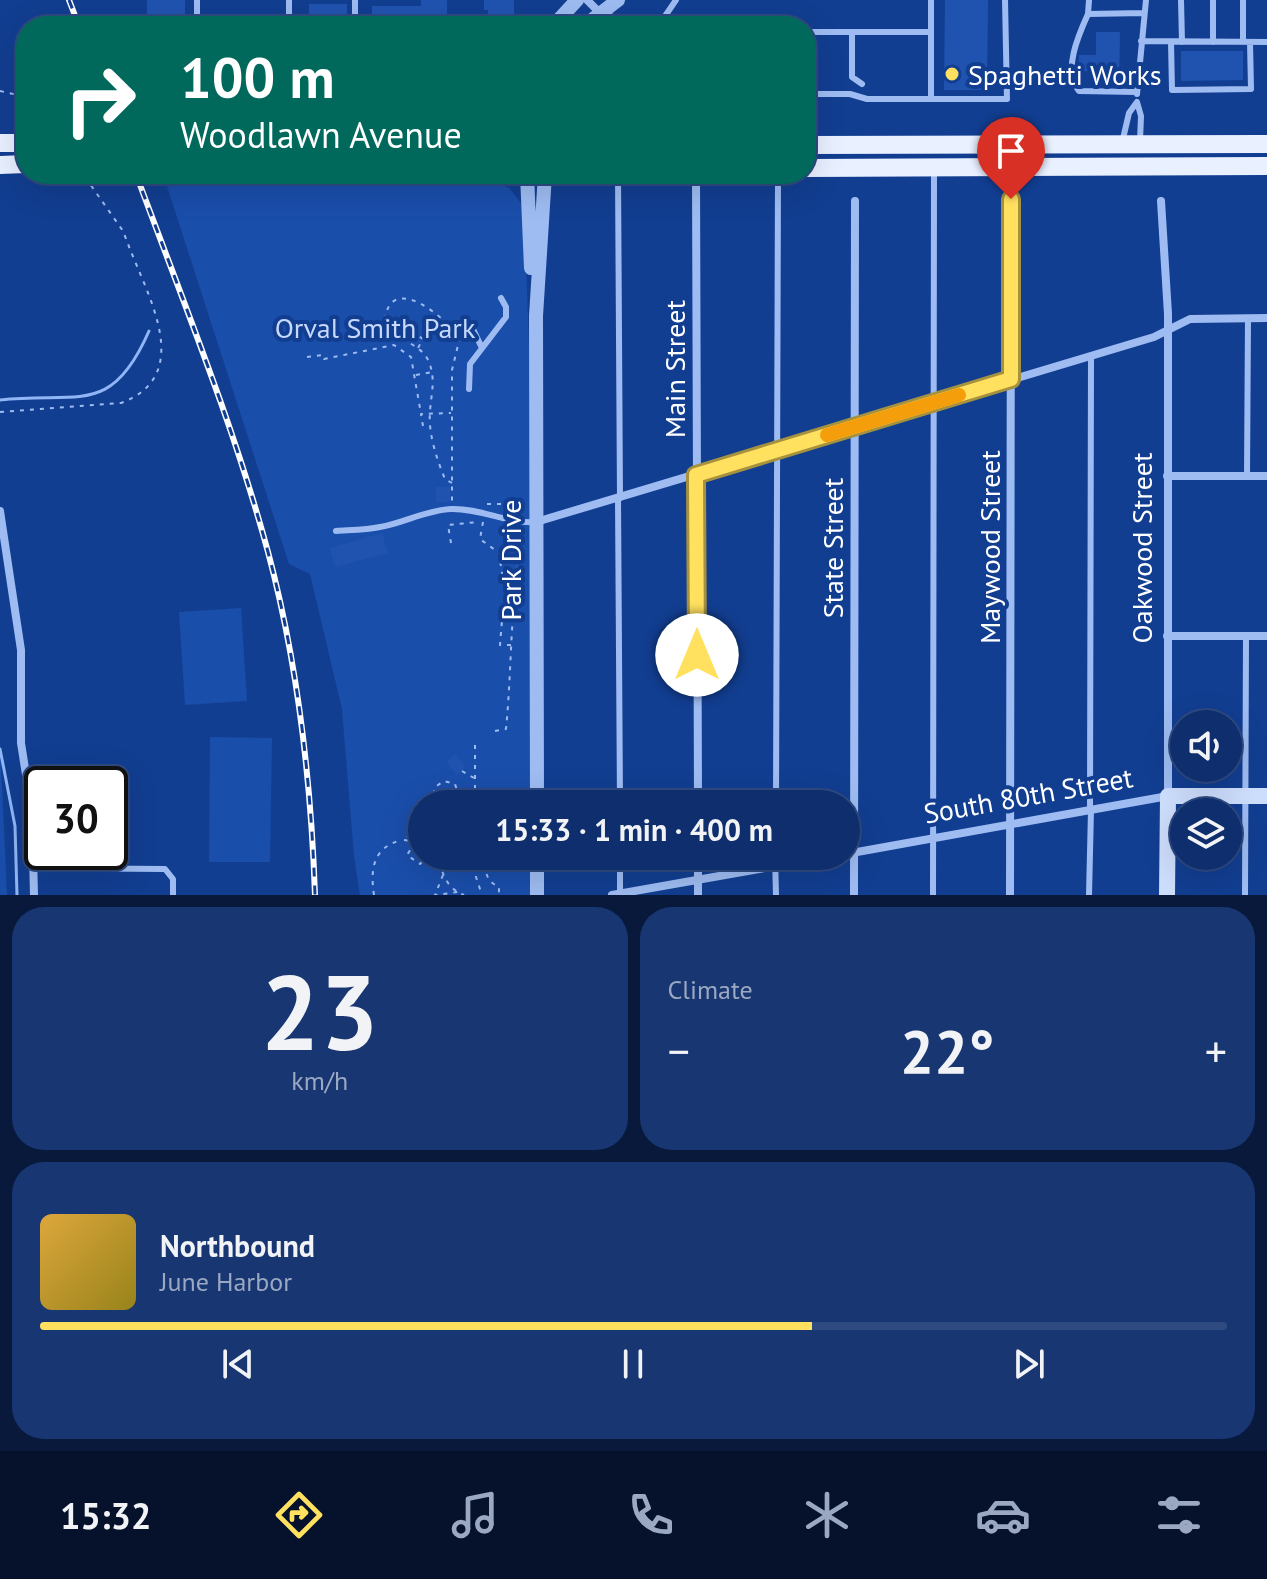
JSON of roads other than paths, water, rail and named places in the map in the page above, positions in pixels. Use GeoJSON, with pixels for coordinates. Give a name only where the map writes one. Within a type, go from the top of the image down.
{"type":"FeatureCollection","features":[{"type":"Feature","properties":{"kind":"main road"},"geometry":{"type":"LineString","coordinates":[[816,145],[1128,150],[1267,144]]}},
{"type":"Feature","properties":{"kind":"main road"},"geometry":{"type":"LineString","coordinates":[[816,168],[1267,166]]}},
{"type":"Feature","properties":{"kind":"main road","name":"South 80th Street"},"geometry":{"type":"LineString","coordinates":[[1168,796],[1267,796]]}},
{"type":"Feature","properties":{"kind":"main road","name":"Oakwood Street"},"geometry":{"type":"LineString","coordinates":[[1167,895],[1168,796]]}},
{"type":"Feature","properties":{"kind":"street"},"geometry":{"type":"LineString","coordinates":[[562,16],[577,0]]}},
{"type":"Feature","properties":{"kind":"street"},"geometry":{"type":"LineString","coordinates":[[587,0],[599,12]]}},
{"type":"Feature","properties":{"kind":"street"},"geometry":{"type":"LineString","coordinates":[[595,16],[618,0]]}},
{"type":"Feature","properties":{"kind":"street","name":"Park Drive"},"geometry":{"type":"LineString","coordinates":[[527,184],[536,316]]}},
{"type":"Feature","properties":{"kind":"street","name":"Park Drive"},"geometry":{"type":"LineString","coordinates":[[537,790],[536,316],[544,184]]}},
{"type":"Feature","properties":{"kind":"street","name":"Main Street"},"geometry":{"type":"LineString","coordinates":[[696,184],[698,790]]}},
{"type":"Feature","properties":{"kind":"street","name":"Maywood Street"},"geometry":{"type":"LineString","coordinates":[[1010,895],[1011,199]]}},
{"type":"Feature","properties":{"kind":"street","name":"State Street"},"geometry":{"type":"LineString","coordinates":[[850,790],[855,201]]}},
{"type":"Feature","properties":{"kind":"street","name":"Oakwood Street"},"geometry":{"type":"LineString","coordinates":[[1161,201],[1167,329],[1168,796]]}},
{"type":"Feature","properties":{"kind":"street"},"geometry":{"type":"LineString","coordinates":[[536,522],[1154,337],[1190,319],[1267,318]]}},
{"type":"Feature","properties":{"kind":"street"},"geometry":{"type":"LineString","coordinates":[[1167,476],[1267,476]]}},
{"type":"Feature","properties":{"kind":"street"},"geometry":{"type":"LineString","coordinates":[[0,511],[21,650],[21,743],[25,766]]}},
{"type":"Feature","properties":{"kind":"street"},"geometry":{"type":"LineString","coordinates":[[1167,636],[1267,636]]}},
{"type":"Feature","properties":{"kind":"street","name":"South 80th Street"},"geometry":{"type":"LineString","coordinates":[[860,851],[1168,796]]}},
{"type":"Feature","properties":{"kind":"street"},"geometry":{"type":"LineString","coordinates":[[34,870],[34,895]]}},
{"type":"Feature","properties":{"kind":"street"},"geometry":{"type":"LineString","coordinates":[[537,870],[537,895]]}},
{"type":"Feature","properties":{"kind":"street"},"geometry":{"type":"LineString","coordinates":[[698,870],[698,895]]}},
{"type":"Feature","properties":{"kind":"street"},"geometry":{"type":"LineString","coordinates":[[619,894],[753,870]]}},
{"type":"Feature","properties":{"kind":"street","name":"State Street"},"geometry":{"type":"LineString","coordinates":[[852,870],[854,895]]}},
{"type":"Feature","properties":{"kind":"lane"},"geometry":{"type":"LineString","coordinates":[[931,0],[931,99]]}},
{"type":"Feature","properties":{"kind":"lane"},"geometry":{"type":"LineString","coordinates":[[816,94],[850,94],[867,99],[1007,99],[1005,0]]}},
{"type":"Feature","properties":{"kind":"lane"},"geometry":{"type":"LineString","coordinates":[[1089,0],[1088,14],[1076,43],[1075,86],[1079,91],[1091,93],[1137,92]]}},
{"type":"Feature","properties":{"kind":"lane"},"geometry":{"type":"LineString","coordinates":[[1102,167],[1128,150],[1141,116],[1137,92],[1146,0]]}},
{"type":"Feature","properties":{"kind":"lane"},"geometry":{"type":"LineString","coordinates":[[1181,0],[1182,42]]}},
{"type":"Feature","properties":{"kind":"lane"},"geometry":{"type":"LineString","coordinates":[[1213,0],[1213,42]]}},
{"type":"Feature","properties":{"kind":"lane"},"geometry":{"type":"LineString","coordinates":[[1171,42],[1172,90],[1251,89],[1243,0]]}},
{"type":"Feature","properties":{"kind":"lane"},"geometry":{"type":"LineString","coordinates":[[599,12],[611,16]]}},
{"type":"Feature","properties":{"kind":"lane"},"geometry":{"type":"LineString","coordinates":[[1088,14],[1144,13]]}},
{"type":"Feature","properties":{"kind":"lane"},"geometry":{"type":"LineString","coordinates":[[816,32],[931,32]]}},
{"type":"Feature","properties":{"kind":"lane"},"geometry":{"type":"LineString","coordinates":[[852,32],[852,77],[862,84]]}},
{"type":"Feature","properties":{"kind":"lane"},"geometry":{"type":"LineString","coordinates":[[1141,41],[1267,42]]}},
{"type":"Feature","properties":{"kind":"lane"},"geometry":{"type":"LineString","coordinates":[[1128,150],[1129,113],[1137,102]]}},
{"type":"Feature","properties":{"kind":"lane"},"geometry":{"type":"LineString","coordinates":[[933,895],[934,168]]}},
{"type":"Feature","properties":{"kind":"lane"},"geometry":{"type":"LineString","coordinates":[[618,184],[620,790]]}},
{"type":"Feature","properties":{"kind":"lane"},"geometry":{"type":"LineString","coordinates":[[776,790],[778,184]]}},
{"type":"Feature","properties":{"kind":"lane"},"geometry":{"type":"LineString","coordinates":[[469,389],[470,364],[506,317],[506,307],[501,298]]}},
{"type":"Feature","properties":{"kind":"lane"},"geometry":{"type":"LineString","coordinates":[[1247,476],[1248,318]]}},
{"type":"Feature","properties":{"kind":"lane"},"geometry":{"type":"LineString","coordinates":[[471,325],[482,348]]}},
{"type":"Feature","properties":{"kind":"lane"},"geometry":{"type":"LineString","coordinates":[[1089,895],[1091,356]]}},
{"type":"Feature","properties":{"kind":"lane"},"geometry":{"type":"LineString","coordinates":[[336,531],[379,528],[433,511],[452,509],[519,523],[536,522]]}},
{"type":"Feature","properties":{"kind":"lane"},"geometry":{"type":"LineString","coordinates":[[1245,895],[1246,636]]}},
{"type":"Feature","properties":{"kind":"lane"},"geometry":{"type":"LineString","coordinates":[[128,869],[165,869],[173,879],[173,895]]}},
{"type":"Feature","properties":{"kind":"lane"},"geometry":{"type":"LineString","coordinates":[[619,894],[620,870]]}},
{"type":"Feature","properties":{"kind":"lane"},"geometry":{"type":"LineString","coordinates":[[775,870],[776,895]]}},
{"type":"Feature","properties":{"kind":"waterway"},"geometry":{"type":"LineString","coordinates":[[0,400],[71,397],[106,389],[121,377],[135,359],[149,331]]}},
{"type":"Feature","properties":{"kind":"waterway"},"geometry":{"type":"LineString","coordinates":[[0,749],[15,826],[17,895]]}},
{"type":"Feature","properties":{"kind":"railway"},"geometry":{"type":"LineString","coordinates":[[69,0],[75,16]]}},
{"type":"Feature","properties":{"kind":"railway"},"geometry":{"type":"LineString","coordinates":[[140,184],[223,409],[268,552],[287,637],[301,722],[315,895]]}},
{"type":"Feature","properties":{"kind":"place","name":"Spaghetti Works"},"geometry":{"type":"Point","coordinates":[952,74]}},
{"type":"Feature","properties":{"kind":"park label","name":"Orval Smith Park"},"geometry":{"type":"Point","coordinates":[375,327]}}]}
